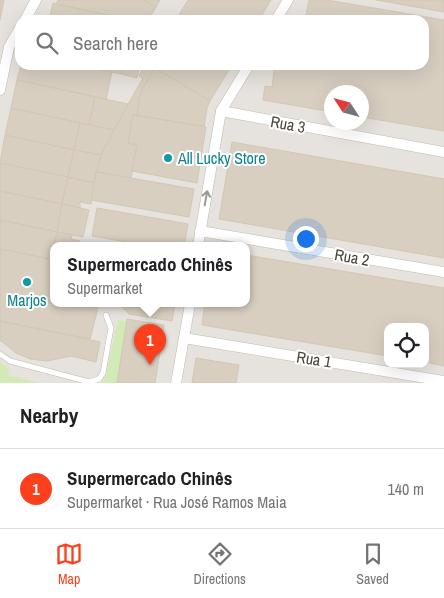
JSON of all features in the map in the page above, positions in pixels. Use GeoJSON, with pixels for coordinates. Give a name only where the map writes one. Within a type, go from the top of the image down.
{"type":"FeatureCollection","features":[{"type":"Feature","properties":{"kind":"street"},"geometry":{"type":"LineString","coordinates":[[28,15],[36,0]]}},
{"type":"Feature","properties":{"kind":"street"},"geometry":{"type":"LineString","coordinates":[[279,15],[288,0]]}},
{"type":"Feature","properties":{"kind":"street"},"geometry":{"type":"LineString","coordinates":[[0,90],[9,47],[15,37]]}},
{"type":"Feature","properties":{"kind":"street"},"geometry":{"type":"LineString","coordinates":[[199,242],[221,112],[246,70]]}},
{"type":"Feature","properties":{"kind":"street","name":"Rua 3"},"geometry":{"type":"LineString","coordinates":[[221,112],[444,152]]}},
{"type":"Feature","properties":{"kind":"street","name":"Rua 2"},"geometry":{"type":"LineString","coordinates":[[200,231],[444,272]]}},
{"type":"Feature","properties":{"kind":"street"},"geometry":{"type":"LineString","coordinates":[[176,383],[189,307]]}},
{"type":"Feature","properties":{"kind":"street","name":"Rua 1"},"geometry":{"type":"LineString","coordinates":[[184,338],[444,381]]}},
{"type":"Feature","properties":{"kind":"lane"},"geometry":{"type":"LineString","coordinates":[[0,354],[10,361],[89,382],[99,378],[103,373],[111,328],[106,316]]}},
{"type":"Feature","properties":{"kind":"shaded area"},"geometry":{"type":"Polygon","coordinates":[[[0,0],[444,0],[444,383],[0,383],[0,0]]]}},
{"type":"Feature","properties":{"kind":"green space"},"geometry":{"type":"Polygon","coordinates":[[[118,320],[127,322],[117,383],[102,383],[106,376],[118,320]]]}},
{"type":"Feature","properties":{"kind":"green space"},"geometry":{"type":"Polygon","coordinates":[[[0,362],[9,368],[7,375],[39,383],[0,383],[0,362]]]}},
{"type":"Feature","properties":{"kind":"building"},"geometry":{"type":"Polygon","coordinates":[[[0,0],[4,0],[0,20],[0,0]]]}},
{"type":"Feature","properties":{"kind":"building"},"geometry":{"type":"Polygon","coordinates":[[[58,0],[144,0],[156,7],[151,15],[108,15],[56,4],[58,0]]]}},
{"type":"Feature","properties":{"kind":"building"},"geometry":{"type":"Polygon","coordinates":[[[144,0],[160,0],[156,7],[144,0]]]}},
{"type":"Feature","properties":{"kind":"building"},"geometry":{"type":"Polygon","coordinates":[[[188,0],[271,0],[262,15],[179,15],[188,0]]]}},
{"type":"Feature","properties":{"kind":"building"},"geometry":{"type":"Polygon","coordinates":[[[309,0],[327,0],[415,15],[306,15],[309,0]]]}},
{"type":"Feature","properties":{"kind":"building"},"geometry":{"type":"Polygon","coordinates":[[[376,0],[444,0],[444,12],[376,0]]]}},
{"type":"Feature","properties":{"kind":"building"},"geometry":{"type":"Polygon","coordinates":[[[53,3],[108,15],[50,15],[53,3]]]}},
{"type":"Feature","properties":{"kind":"building"},"geometry":{"type":"Polygon","coordinates":[[[429,17],[444,20],[444,131],[369,118],[369,85],[324,85],[324,111],[263,100],[265,86],[272,87],[274,70],[429,70],[429,17]]]}},
{"type":"Feature","properties":{"kind":"building"},"geometry":{"type":"Polygon","coordinates":[[[20,70],[103,70],[112,72],[106,99],[17,80],[20,70]]]}},
{"type":"Feature","properties":{"kind":"building"},"geometry":{"type":"Polygon","coordinates":[[[102,70],[122,70],[121,74],[102,70]]]}},
{"type":"Feature","properties":{"kind":"building"},"geometry":{"type":"Polygon","coordinates":[[[122,70],[139,70],[137,78],[121,74],[122,70]]]}},
{"type":"Feature","properties":{"kind":"building"},"geometry":{"type":"Polygon","coordinates":[[[142,70],[154,70],[141,91],[137,115],[133,115],[128,143],[137,145],[131,178],[96,172],[102,150],[143,78],[139,76],[142,70]]]}},
{"type":"Feature","properties":{"kind":"building"},"geometry":{"type":"Polygon","coordinates":[[[154,70],[158,70],[210,101],[204,127],[137,115],[141,91],[154,70]]]}},
{"type":"Feature","properties":{"kind":"building"},"geometry":{"type":"Polygon","coordinates":[[[157,70],[229,70],[210,101],[157,70]]]}},
{"type":"Feature","properties":{"kind":"building"},"geometry":{"type":"Polygon","coordinates":[[[17,80],[95,97],[89,125],[11,108],[17,80]]]}},
{"type":"Feature","properties":{"kind":"building"},"geometry":{"type":"Polygon","coordinates":[[[95,97],[128,104],[114,130],[89,125],[95,97]]]}},
{"type":"Feature","properties":{"kind":"building"},"geometry":{"type":"Polygon","coordinates":[[[11,108],[80,123],[74,150],[5,135],[11,108]]]}},
{"type":"Feature","properties":{"kind":"building","name":"All Lucky Store"},"geometry":{"type":"Polygon","coordinates":[[[133,115],[206,127],[197,183],[132,171],[137,145],[128,143],[133,115]]]}},
{"type":"Feature","properties":{"kind":"building"},"geometry":{"type":"Polygon","coordinates":[[[80,123],[114,130],[101,155],[74,150],[80,123]]]}},
{"type":"Feature","properties":{"kind":"building"},"geometry":{"type":"Polygon","coordinates":[[[5,135],[74,150],[68,177],[0,163],[5,135]]]}},
{"type":"Feature","properties":{"kind":"building"},"geometry":{"type":"Polygon","coordinates":[[[232,142],[444,179],[444,258],[219,219],[232,142]]]}},
{"type":"Feature","properties":{"kind":"building"},"geometry":{"type":"Polygon","coordinates":[[[74,150],[101,155],[94,183],[68,177],[74,150]]]}},
{"type":"Feature","properties":{"kind":"building"},"geometry":{"type":"Polygon","coordinates":[[[0,163],[68,177],[62,204],[0,191],[0,163]]]}},
{"type":"Feature","properties":{"kind":"building"},"geometry":{"type":"Polygon","coordinates":[[[96,172],[194,189],[189,217],[91,200],[96,172]]]}},
{"type":"Feature","properties":{"kind":"building"},"geometry":{"type":"Polygon","coordinates":[[[68,177],[94,183],[91,204],[80,202],[80,208],[62,204],[68,177]]]}},
{"type":"Feature","properties":{"kind":"building"},"geometry":{"type":"Polygon","coordinates":[[[0,191],[62,204],[57,232],[0,220],[0,191]]]}},
{"type":"Feature","properties":{"kind":"building"},"geometry":{"type":"Polygon","coordinates":[[[62,204],[89,210],[83,237],[57,232],[62,204]]]}},
{"type":"Feature","properties":{"kind":"building"},"geometry":{"type":"Polygon","coordinates":[[[97,208],[188,224],[185,242],[127,242],[92,236],[97,208]]]}},
{"type":"Feature","properties":{"kind":"building"},"geometry":{"type":"Polygon","coordinates":[[[0,220],[57,232],[55,242],[50,242],[50,259],[0,249],[0,220]]]}},
{"type":"Feature","properties":{"kind":"building"},"geometry":{"type":"Polygon","coordinates":[[[57,232],[72,235],[71,239],[80,241],[80,242],[55,242],[57,232]]]}},
{"type":"Feature","properties":{"kind":"building","name":"Marjos"},"geometry":{"type":"Polygon","coordinates":[[[0,249],[50,259],[50,307],[98,307],[90,339],[0,321],[0,249]]]}},
{"type":"Feature","properties":{"kind":"building"},"geometry":{"type":"Polygon","coordinates":[[[250,256],[444,288],[444,366],[429,363],[429,323],[384,323],[384,355],[202,325],[205,307],[250,307],[250,256]]]}},
{"type":"Feature","properties":{"kind":"building"},"geometry":{"type":"Polygon","coordinates":[[[122,307],[174,307],[172,321],[129,314],[122,307]]]}},
{"type":"Feature","properties":{"kind":"building"},"geometry":{"type":"Polygon","coordinates":[[[127,319],[164,325],[155,383],[117,383],[127,319]]]}},
{"type":"Feature","properties":{"kind":"building"},"geometry":{"type":"Polygon","coordinates":[[[0,321],[100,342],[96,362],[71,356],[47,361],[30,359],[16,353],[0,340],[0,321]]]}},
{"type":"Feature","properties":{"kind":"building"},"geometry":{"type":"Polygon","coordinates":[[[196,358],[239,365],[236,383],[192,383],[196,358]]]}},
{"type":"Feature","properties":{"kind":"place","name":"All Lucky Store"},"geometry":{"type":"Point","coordinates":[168,158]}},
{"type":"Feature","properties":{"kind":"place","name":"Marjos"},"geometry":{"type":"Point","coordinates":[27,282]}},
{"type":"Feature","properties":{"kind":"place","name":"Supermercado Chinês"},"geometry":{"type":"Point","coordinates":[150,365]}}]}
